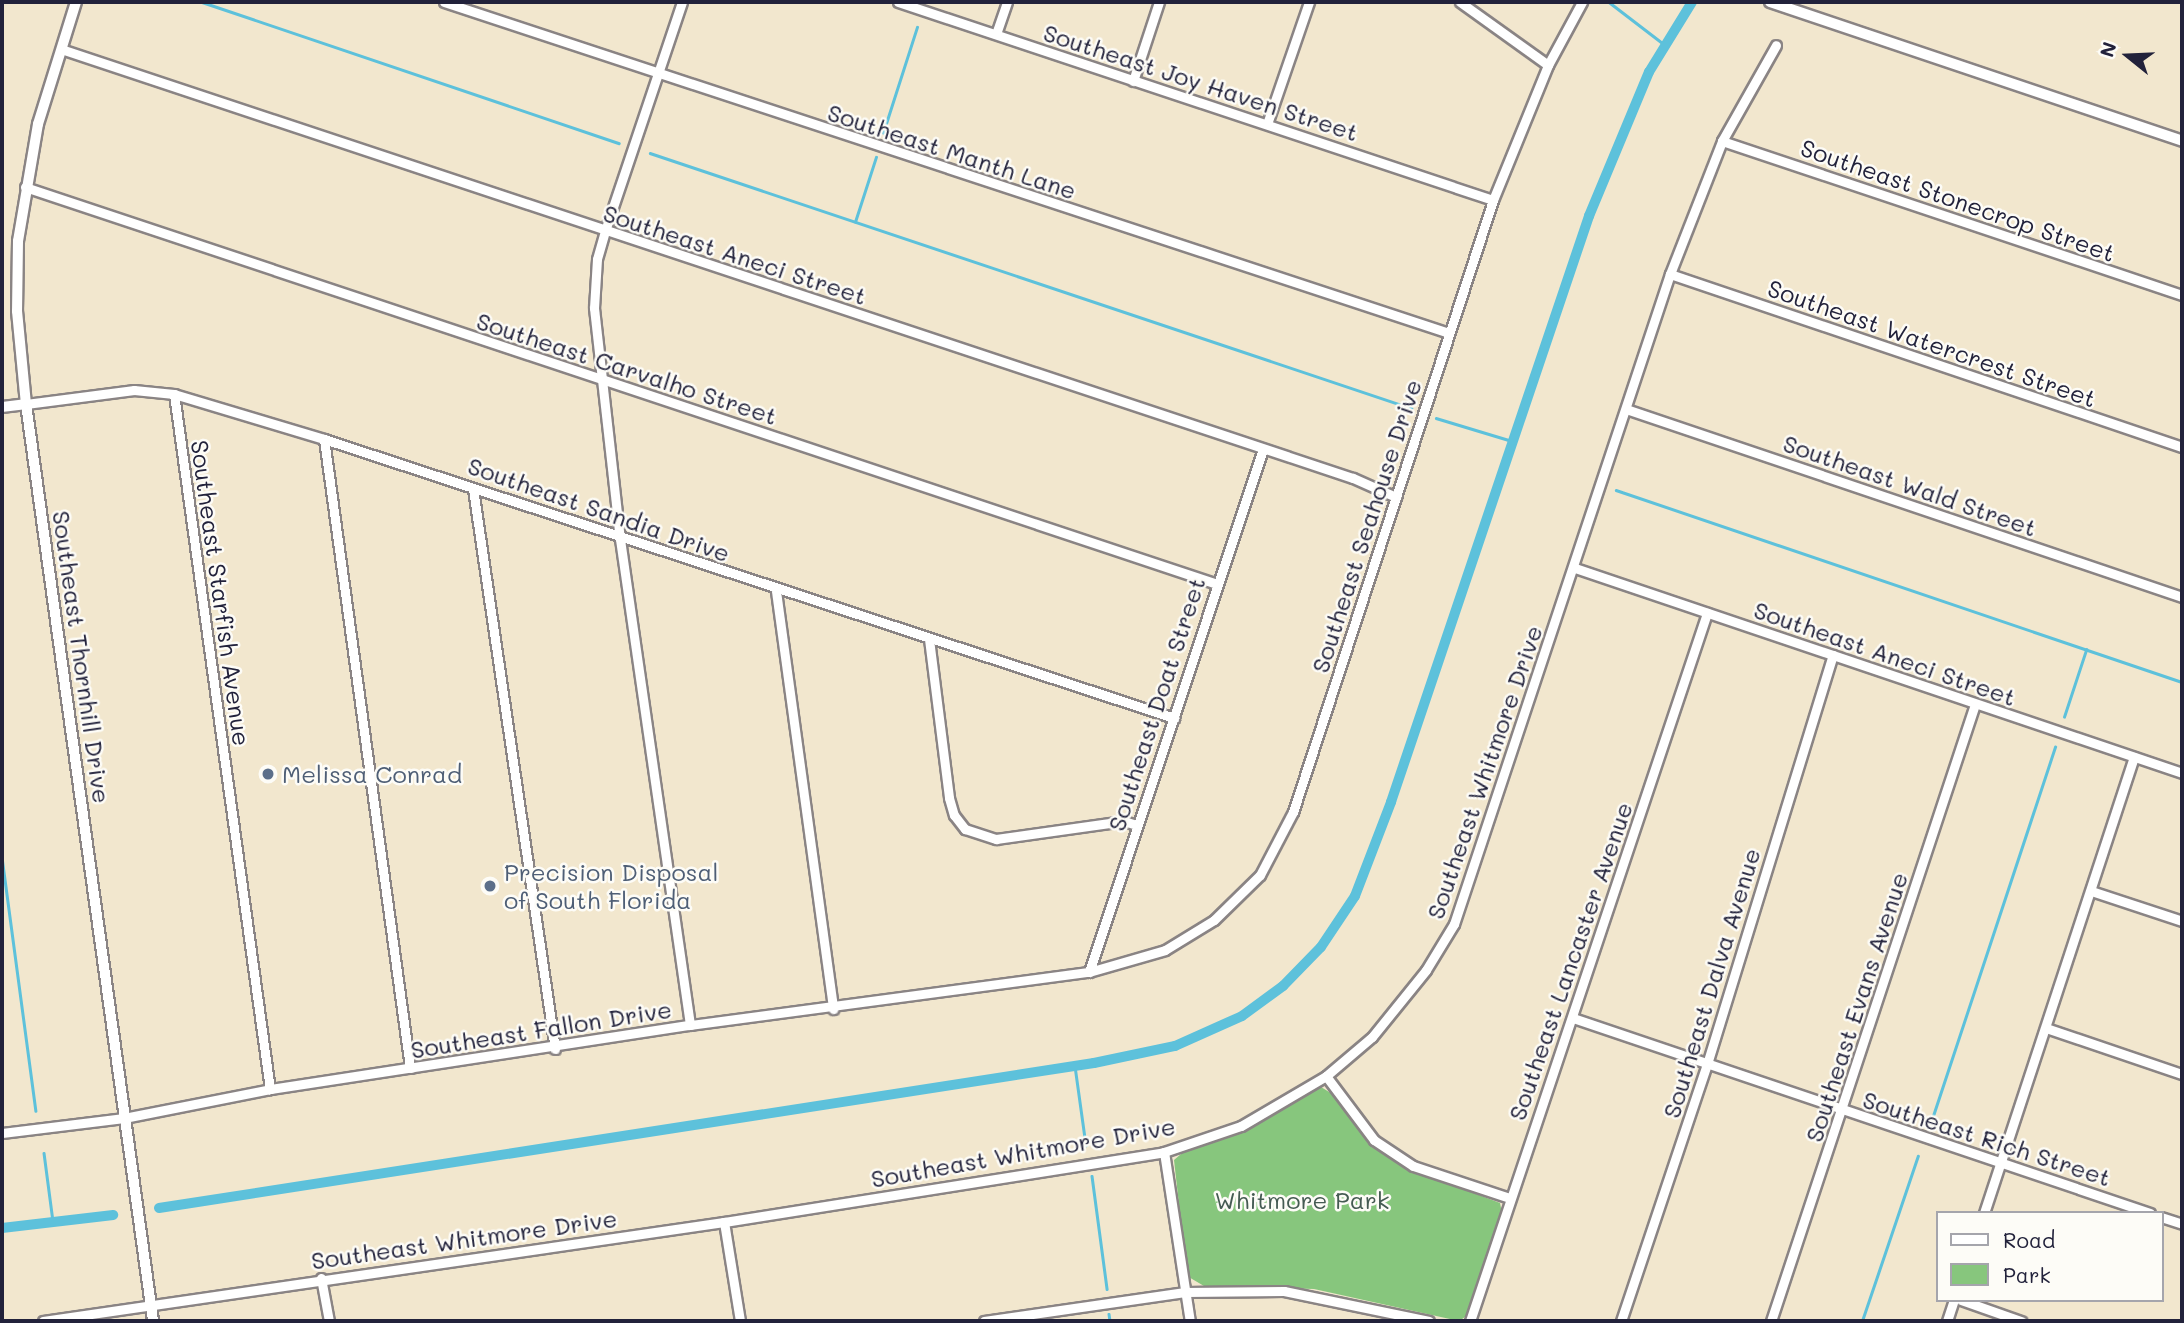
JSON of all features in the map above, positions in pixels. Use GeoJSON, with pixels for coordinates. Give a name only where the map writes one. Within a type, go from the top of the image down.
{"type":"FeatureCollection","features":[{"type":"Feature","properties":{"kind":"street","name":"Southeast Thornhill Drive"},"geometry":{"type":"LineString","coordinates":[[76,2],[38,124],[18,241],[17,311],[26,404],[153,1321]]}},
{"type":"Feature","properties":{"kind":"street","name":"Southeast Manth Lane"},"geometry":{"type":"LineString","coordinates":[[444,2],[1450,333]]}},
{"type":"Feature","properties":{"kind":"street"},"geometry":{"type":"LineString","coordinates":[[682,2],[605,231],[597,259],[594,308],[620,539],[690,1025]]}},
{"type":"Feature","properties":{"kind":"street","name":"Southeast Joy Haven Street"},"geometry":{"type":"LineString","coordinates":[[898,2],[1493,200]]}},
{"type":"Feature","properties":{"kind":"street"},"geometry":{"type":"LineString","coordinates":[[996,34],[1007,2]]}},
{"type":"Feature","properties":{"kind":"street"},"geometry":{"type":"LineString","coordinates":[[1133,81],[1159,2]]}},
{"type":"Feature","properties":{"kind":"street"},"geometry":{"type":"LineString","coordinates":[[1267,124],[1309,2]]}},
{"type":"Feature","properties":{"kind":"street"},"geometry":{"type":"LineString","coordinates":[[1460,2],[1548,65]]}},
{"type":"Feature","properties":{"kind":"street","name":"Southeast Seahouse Drive"},"geometry":{"type":"LineString","coordinates":[[1089,972],[1140,960],[1188,937],[1214,920],[1259,875],[1293,813],[1493,200],[1548,65],[1583,2]]}},
{"type":"Feature","properties":{"kind":"street"},"geometry":{"type":"LineString","coordinates":[[1770,2],[2182,141]]}},
{"type":"Feature","properties":{"kind":"street","name":"Southeast Whitmore Drive"},"geometry":{"type":"LineString","coordinates":[[43,1321],[321,1278],[724,1222],[1164,1152],[1241,1126],[1326,1076],[1372,1037],[1426,970],[1454,924],[1575,568],[1670,274],[1722,141],[1776,45]]}},
{"type":"Feature","properties":{"kind":"street","name":"Southeast Aneci Street"},"geometry":{"type":"LineString","coordinates":[[61,49],[1263,449],[1396,497]]}},
{"type":"Feature","properties":{"kind":"street","name":"Southeast Stonecrop Street"},"geometry":{"type":"LineString","coordinates":[[1722,141],[2182,296]]}},
{"type":"Feature","properties":{"kind":"street","name":"Southeast Carvalho Street"},"geometry":{"type":"LineString","coordinates":[[26,187],[1217,584]]}},
{"type":"Feature","properties":{"kind":"street","name":"Southeast Watercrest Street"},"geometry":{"type":"LineString","coordinates":[[1670,274],[2182,447]]}},
{"type":"Feature","properties":{"kind":"street","name":"Southeast Sandia Drive"},"geometry":{"type":"LineString","coordinates":[[2,407],[134,390],[174,394],[324,439],[776,591],[1174,718]]}},
{"type":"Feature","properties":{"kind":"street","name":"Southeast Starfish Avenue"},"geometry":{"type":"LineString","coordinates":[[174,394],[270,1090]]}},
{"type":"Feature","properties":{"kind":"street","name":"Southeast Wald Street"},"geometry":{"type":"LineString","coordinates":[[1626,409],[2182,597]]}},
{"type":"Feature","properties":{"kind":"street"},"geometry":{"type":"LineString","coordinates":[[324,439],[410,1068]]}},
{"type":"Feature","properties":{"kind":"street","name":"Southeast Doat Street"},"geometry":{"type":"LineString","coordinates":[[1089,972],[1263,449]]}},
{"type":"Feature","properties":{"kind":"street"},"geometry":{"type":"LineString","coordinates":[[473,489],[555,1049]]}},
{"type":"Feature","properties":{"kind":"street","name":"Southeast Aneci Street"},"geometry":{"type":"LineString","coordinates":[[1575,568],[2182,774]]}},
{"type":"Feature","properties":{"kind":"street"},"geometry":{"type":"LineString","coordinates":[[776,591],[833,1009]]}},
{"type":"Feature","properties":{"kind":"street","name":"Southeast Lancaster Avenue"},"geometry":{"type":"LineString","coordinates":[[1470,1321],[1707,613]]}},
{"type":"Feature","properties":{"kind":"street"},"geometry":{"type":"LineString","coordinates":[[929,639],[950,807],[959,822],[974,834],[996,839],[1124,821],[1136,825]]}},
{"type":"Feature","properties":{"kind":"street","name":"Southeast Dalva Avenue"},"geometry":{"type":"LineString","coordinates":[[1621,1321],[1707,1064],[1833,655]]}},
{"type":"Feature","properties":{"kind":"street","name":"Southeast Evans Avenue"},"geometry":{"type":"LineString","coordinates":[[1771,1321],[1975,704]]}},
{"type":"Feature","properties":{"kind":"street"},"geometry":{"type":"LineString","coordinates":[[1985,1211],[2134,757]]}},
{"type":"Feature","properties":{"kind":"street"},"geometry":{"type":"LineString","coordinates":[[2091,891],[2182,921]]}},
{"type":"Feature","properties":{"kind":"street","name":"Southeast Fallon Drive"},"geometry":{"type":"LineString","coordinates":[[2,1133],[124,1118],[270,1090],[555,1049],[690,1025],[833,1009],[1089,972]]}},
{"type":"Feature","properties":{"kind":"street","name":"Southeast Rich Street"},"geometry":{"type":"LineString","coordinates":[[1573,1018],[2144,1211]]}},
{"type":"Feature","properties":{"kind":"street"},"geometry":{"type":"LineString","coordinates":[[2046,1028],[2182,1074]]}},
{"type":"Feature","properties":{"kind":"street"},"geometry":{"type":"LineString","coordinates":[[1326,1076],[1374,1140],[1403,1160],[1510,1198]]}},
{"type":"Feature","properties":{"kind":"street"},"geometry":{"type":"LineString","coordinates":[[1164,1152],[1190,1321]]}},
{"type":"Feature","properties":{"kind":"street"},"geometry":{"type":"LineString","coordinates":[[2163,1218],[2182,1224]]}},
{"type":"Feature","properties":{"kind":"street"},"geometry":{"type":"LineString","coordinates":[[724,1222],[740,1321]]}},
{"type":"Feature","properties":{"kind":"street"},"geometry":{"type":"LineString","coordinates":[[321,1278],[329,1321]]}},
{"type":"Feature","properties":{"kind":"street"},"geometry":{"type":"LineString","coordinates":[[984,1321],[1185,1292],[1284,1291],[1429,1321]]}},
{"type":"Feature","properties":{"kind":"street"},"geometry":{"type":"LineString","coordinates":[[1947,1321],[1953,1302]]}},
{"type":"Feature","properties":{"kind":"street"},"geometry":{"type":"LineString","coordinates":[[1967,1302],[2021,1321]]}},
{"type":"Feature","properties":{"kind":"green space","name":"Whitmore Park"},"geometry":{"type":"Polygon","coordinates":[[[1321,1087],[1334,1095],[1375,1147],[1405,1167],[1500,1203],[1502,1213],[1468,1315],[1459,1321],[1314,1289],[1204,1286],[1187,1276],[1174,1160],[1188,1148],[1255,1125],[1321,1087]]]}},
{"type":"Feature","properties":{"kind":"waterway"},"geometry":{"type":"LineString","coordinates":[[202,2],[619,143]]}},
{"type":"Feature","properties":{"kind":"waterway"},"geometry":{"type":"LineString","coordinates":[[1609,2],[1665,45]]}},
{"type":"Feature","properties":{"kind":"waterway"},"geometry":{"type":"LineString","coordinates":[[159,1208],[1094,1063],[1175,1046],[1242,1016],[1283,986],[1321,947],[1355,896],[1391,802],[1589,216],[1649,72],[1692,2]]}},
{"type":"Feature","properties":{"kind":"waterway"},"geometry":{"type":"LineString","coordinates":[[883,133],[917,27]]}},
{"type":"Feature","properties":{"kind":"waterway"},"geometry":{"type":"LineString","coordinates":[[650,153],[1411,408]]}},
{"type":"Feature","properties":{"kind":"waterway"},"geometry":{"type":"LineString","coordinates":[[855,222],[876,157]]}},
{"type":"Feature","properties":{"kind":"waterway"},"geometry":{"type":"LineString","coordinates":[[1436,418],[1512,441]]}},
{"type":"Feature","properties":{"kind":"waterway"},"geometry":{"type":"LineString","coordinates":[[1616,490],[2182,682]]}},
{"type":"Feature","properties":{"kind":"waterway"},"geometry":{"type":"LineString","coordinates":[[2064,717],[2086,650]]}},
{"type":"Feature","properties":{"kind":"waterway"},"geometry":{"type":"LineString","coordinates":[[1931,1122],[2055,747]]}},
{"type":"Feature","properties":{"kind":"waterway"},"geometry":{"type":"LineString","coordinates":[[2,857],[36,1111]]}},
{"type":"Feature","properties":{"kind":"waterway"},"geometry":{"type":"LineString","coordinates":[[1075,1066],[1086,1145]]}},
{"type":"Feature","properties":{"kind":"waterway"},"geometry":{"type":"LineString","coordinates":[[44,1153],[53,1221]]}},
{"type":"Feature","properties":{"kind":"waterway"},"geometry":{"type":"LineString","coordinates":[[1862,1321],[1918,1156]]}},
{"type":"Feature","properties":{"kind":"waterway"},"geometry":{"type":"LineString","coordinates":[[1092,1176],[1107,1289]]}},
{"type":"Feature","properties":{"kind":"waterway"},"geometry":{"type":"LineString","coordinates":[[2,1228],[113,1215]]}},
{"type":"Feature","properties":{"kind":"waterway"},"geometry":{"type":"LineString","coordinates":[[1109,1314],[1110,1321]]}},
{"type":"Feature","properties":{"kind":"place","name":"Melissa Conrad"},"geometry":{"type":"Point","coordinates":[268,774]}},
{"type":"Feature","properties":{"kind":"place","name":"Precision Disposal of South Florida"},"geometry":{"type":"Point","coordinates":[490,886]}}]}
